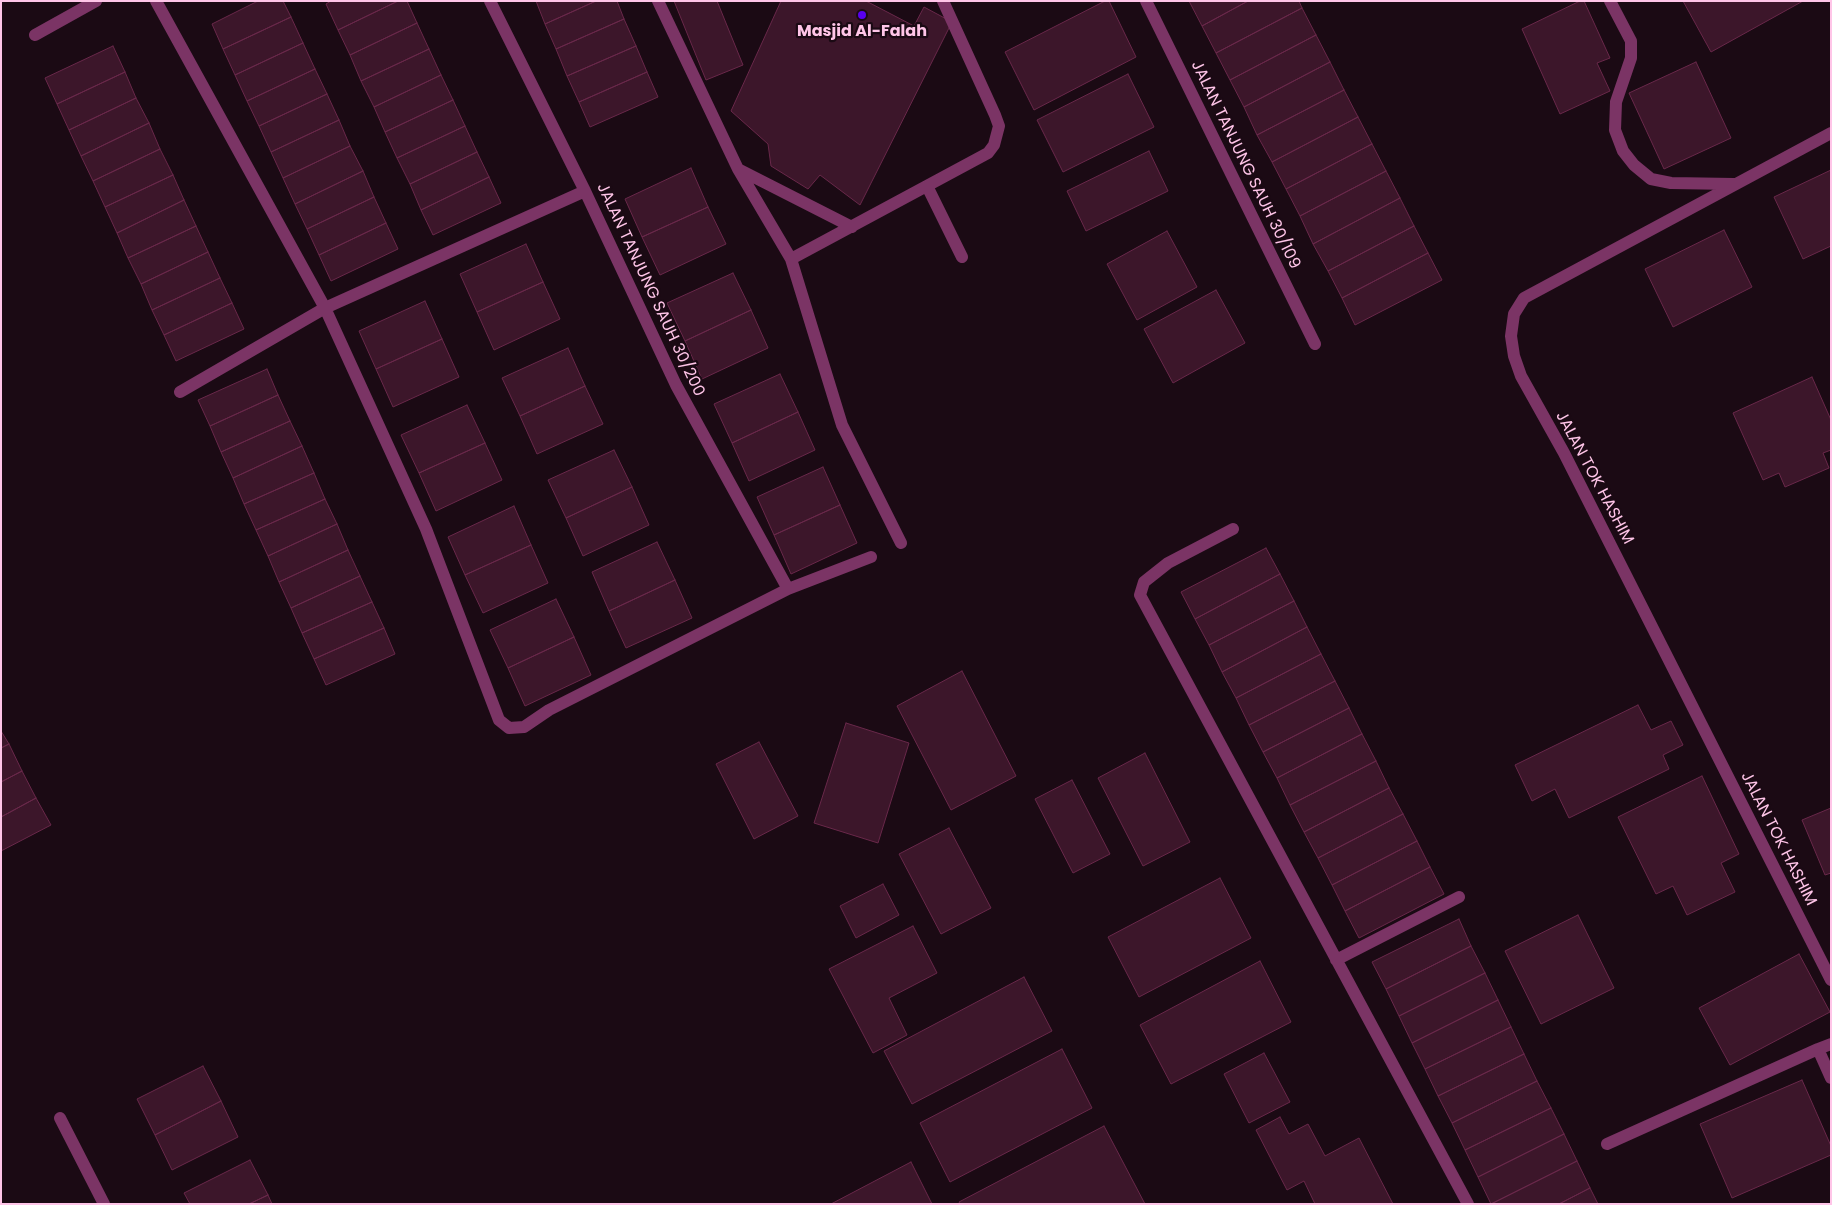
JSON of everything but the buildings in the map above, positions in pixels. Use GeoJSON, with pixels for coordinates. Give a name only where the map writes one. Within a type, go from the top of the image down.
{"type":"FeatureCollection","features":[{"type":"Feature","properties":{"kind":"street"},"geometry":{"type":"LineString","coordinates":[[35,35],[96,1]]}},
{"type":"Feature","properties":{"kind":"street"},"geometry":{"type":"LineString","coordinates":[[156,1],[325,308],[426,529],[499,720],[509,728],[524,727],[550,710],[788,589],[871,557]]}},
{"type":"Feature","properties":{"kind":"street","name":"JALAN TANJUNG SAUH 30/200"},"geometry":{"type":"LineString","coordinates":[[490,1],[585,191],[676,385],[788,589]]}},
{"type":"Feature","properties":{"kind":"street"},"geometry":{"type":"LineString","coordinates":[[658,1],[738,169],[791,259],[842,425],[901,542]]}},
{"type":"Feature","properties":{"kind":"street"},"geometry":{"type":"LineString","coordinates":[[791,259],[988,153],[994,145],[999,126],[943,1]]}},
{"type":"Feature","properties":{"kind":"street","name":"JALAN TANJUNG SAUH 30/109"},"geometry":{"type":"LineString","coordinates":[[1146,1],[1315,344]]}},
{"type":"Feature","properties":{"kind":"street"},"geometry":{"type":"LineString","coordinates":[[1610,1],[1631,41],[1631,58],[1616,102],[1614,130],[1623,151],[1634,165],[1651,179],[1671,184],[1736,184]]}},
{"type":"Feature","properties":{"kind":"street","name":"JALAN TOK HASHIM"},"geometry":{"type":"LineString","coordinates":[[1831,134],[1524,298],[1514,314],[1512,336],[1514,356],[1521,376],[1568,461],[1831,980]]}},
{"type":"Feature","properties":{"kind":"street"},"geometry":{"type":"LineString","coordinates":[[738,169],[852,227]]}},
{"type":"Feature","properties":{"kind":"street"},"geometry":{"type":"LineString","coordinates":[[927,186],[962,257]]}},
{"type":"Feature","properties":{"kind":"street"},"geometry":{"type":"LineString","coordinates":[[180,392],[325,308],[585,191]]}},
{"type":"Feature","properties":{"kind":"street"},"geometry":{"type":"LineString","coordinates":[[1234,529],[1168,562],[1144,582],[1140,595],[1468,1204]]}},
{"type":"Feature","properties":{"kind":"street"},"geometry":{"type":"LineString","coordinates":[[1336,960],[1459,897]]}},
{"type":"Feature","properties":{"kind":"street"},"geometry":{"type":"LineString","coordinates":[[1607,1144],[1831,1044]]}},
{"type":"Feature","properties":{"kind":"street"},"geometry":{"type":"LineString","coordinates":[[1818,1049],[1831,1078]]}},
{"type":"Feature","properties":{"kind":"street"},"geometry":{"type":"LineString","coordinates":[[60,1118],[104,1204]]}},
{"type":"Feature","properties":{"kind":"place","name":"Masjid Al-Falah"},"geometry":{"type":"Point","coordinates":[862,15]}}]}
